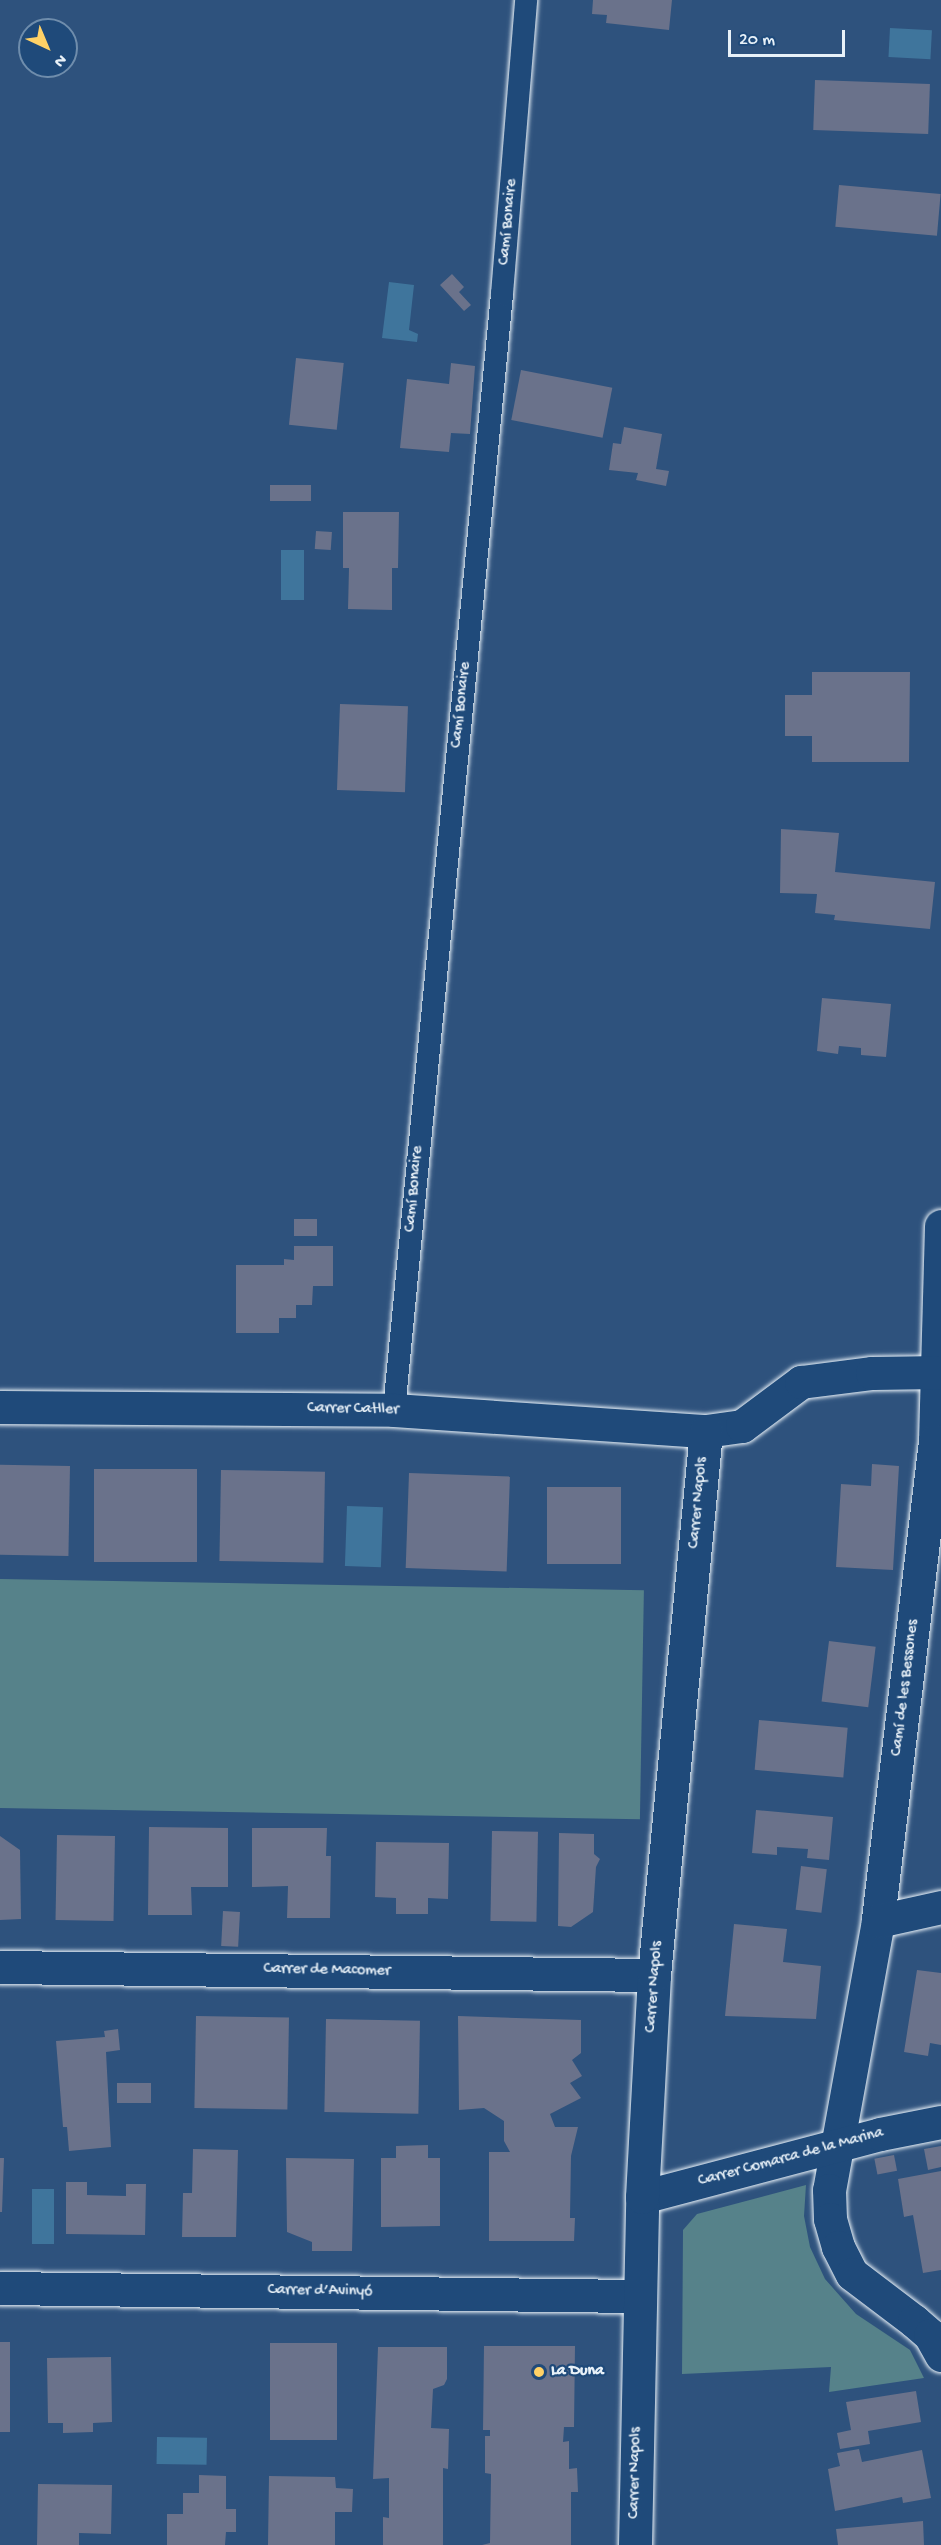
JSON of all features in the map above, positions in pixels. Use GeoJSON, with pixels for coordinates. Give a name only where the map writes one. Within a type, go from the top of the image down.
{"type":"FeatureCollection","features":[{"type":"Feature","properties":{"kind":"street","name":"Camí de les Bessones"},"geometry":{"type":"LineString","coordinates":[[941,1226],[939,1372],[935,1441],[878,1921],[836,2147],[830,2219],[844,2259],[865,2288],[930,2335],[941,2355]]}},
{"type":"Feature","properties":{"kind":"street","name":"Carrer Catller"},"geometry":{"type":"LineString","coordinates":[[0,1407],[394,1410],[706,1431],[742,1426],[801,1382],[872,1373],[939,1372]]}},
{"type":"Feature","properties":{"kind":"street","name":"Carrer Napols"},"geometry":{"type":"LineString","coordinates":[[635,2545],[642,2197],[654,1975],[706,1431]]}},
{"type":"Feature","properties":{"kind":"street"},"geometry":{"type":"LineString","coordinates":[[878,1921],[941,1907]]}},
{"type":"Feature","properties":{"kind":"street","name":"Carrer de Macomer"},"geometry":{"type":"LineString","coordinates":[[0,1967],[654,1975]]}},
{"type":"Feature","properties":{"kind":"street","name":"Carrer Comarca de la Marina"},"geometry":{"type":"LineString","coordinates":[[642,2197],[941,2122]]}},
{"type":"Feature","properties":{"kind":"street","name":"Carrer d’Avinyó"},"geometry":{"type":"LineString","coordinates":[[0,2288],[640,2296]]}},
{"type":"Feature","properties":{"kind":"lane","name":"Camí Bonaire"},"geometry":{"type":"LineString","coordinates":[[394,1410],[502,294],[526,0]]}},
{"type":"Feature","properties":{"kind":"green space"},"geometry":{"type":"Polygon","coordinates":[[[0,1579],[644,1590],[640,1819],[0,1808],[0,1579]]]}},
{"type":"Feature","properties":{"kind":"green space"},"geometry":{"type":"Polygon","coordinates":[[[806,2185],[804,2216],[810,2247],[825,2279],[856,2314],[910,2350],[924,2378],[829,2392],[831,2367],[682,2374],[683,2230],[697,2214],[806,2185]]]}},
{"type":"Feature","properties":{"kind":"water"},"geometry":{"type":"Polygon","coordinates":[[[890,28],[932,30],[930,59],[888,57],[890,28]]]}},
{"type":"Feature","properties":{"kind":"water"},"geometry":{"type":"Polygon","coordinates":[[[389,282],[414,285],[409,330],[418,334],[417,342],[382,338],[389,282]]]}},
{"type":"Feature","properties":{"kind":"water"},"geometry":{"type":"Polygon","coordinates":[[[281,550],[304,550],[304,600],[281,600],[281,550]]]}},
{"type":"Feature","properties":{"kind":"water"},"geometry":{"type":"Polygon","coordinates":[[[347,1506],[383,1507],[381,1567],[345,1566],[347,1506]]]}},
{"type":"Feature","properties":{"kind":"water"},"geometry":{"type":"Polygon","coordinates":[[[32,2189],[54,2189],[54,2244],[32,2244],[32,2189]]]}},
{"type":"Feature","properties":{"kind":"water"},"geometry":{"type":"Polygon","coordinates":[[[157,2437],[207,2438],[207,2465],[157,2464],[157,2437]]]}},
{"type":"Feature","properties":{"kind":"building"},"geometry":{"type":"Polygon","coordinates":[[[593,0],[672,0],[669,30],[606,23],[607,15],[592,14],[593,0]]]}},
{"type":"Feature","properties":{"kind":"building"},"geometry":{"type":"Polygon","coordinates":[[[815,80],[930,84],[928,134],[813,130],[815,80]]]}},
{"type":"Feature","properties":{"kind":"building"},"geometry":{"type":"Polygon","coordinates":[[[839,185],[941,194],[937,236],[835,227],[839,185]]]}},
{"type":"Feature","properties":{"kind":"building"},"geometry":{"type":"Polygon","coordinates":[[[452,274],[464,287],[459,292],[471,305],[464,311],[440,285],[452,274]]]}},
{"type":"Feature","properties":{"kind":"building"},"geometry":{"type":"Polygon","coordinates":[[[296,358],[344,363],[337,430],[289,425],[296,358]]]}},
{"type":"Feature","properties":{"kind":"building"},"geometry":{"type":"Polygon","coordinates":[[[451,363],[475,366],[470,434],[451,433],[449,452],[400,448],[407,379],[449,384],[451,363]]]}},
{"type":"Feature","properties":{"kind":"building"},"geometry":{"type":"Polygon","coordinates":[[[521,370],[612,388],[603,438],[511,420],[521,370]]]}},
{"type":"Feature","properties":{"kind":"building"},"geometry":{"type":"Polygon","coordinates":[[[624,427],[662,434],[656,469],[669,471],[666,486],[636,480],[638,473],[609,470],[613,443],[621,444],[624,427]]]}},
{"type":"Feature","properties":{"kind":"building"},"geometry":{"type":"Polygon","coordinates":[[[270,485],[311,485],[311,501],[270,501],[270,485]]]}},
{"type":"Feature","properties":{"kind":"building"},"geometry":{"type":"Polygon","coordinates":[[[343,512],[399,512],[398,568],[392,568],[392,610],[348,609],[349,568],[343,568],[343,512]]]}},
{"type":"Feature","properties":{"kind":"building"},"geometry":{"type":"Polygon","coordinates":[[[316,531],[332,532],[331,550],[315,549],[316,531]]]}},
{"type":"Feature","properties":{"kind":"building"},"geometry":{"type":"Polygon","coordinates":[[[812,672],[910,672],[909,762],[812,762],[812,736],[785,736],[785,695],[812,695],[812,672]]]}},
{"type":"Feature","properties":{"kind":"building"},"geometry":{"type":"Polygon","coordinates":[[[340,704],[408,706],[405,792],[337,790],[340,704]]]}},
{"type":"Feature","properties":{"kind":"building"},"geometry":{"type":"Polygon","coordinates":[[[781,829],[839,833],[835,872],[935,882],[930,929],[834,920],[835,915],[815,913],[817,894],[780,893],[781,829]]]}},
{"type":"Feature","properties":{"kind":"building"},"geometry":{"type":"Polygon","coordinates":[[[822,998],[891,1004],[886,1057],[861,1055],[861,1048],[839,1046],[838,1054],[817,1051],[822,998]]]}},
{"type":"Feature","properties":{"kind":"building"},"geometry":{"type":"Polygon","coordinates":[[[294,1219],[317,1219],[317,1236],[294,1236],[294,1219]]]}},
{"type":"Feature","properties":{"kind":"building"},"geometry":{"type":"Polygon","coordinates":[[[294,1246],[333,1246],[333,1286],[313,1286],[312,1305],[296,1305],[296,1318],[279,1318],[279,1333],[236,1333],[236,1265],[284,1265],[284,1259],[294,1260],[294,1246]]]}},
{"type":"Feature","properties":{"kind":"building"},"geometry":{"type":"Polygon","coordinates":[[[872,1464],[899,1466],[893,1570],[836,1567],[841,1484],[871,1486],[872,1464]]]}},
{"type":"Feature","properties":{"kind":"building"},"geometry":{"type":"Polygon","coordinates":[[[0,1465],[70,1466],[68,1556],[0,1555],[0,1465]]]}},
{"type":"Feature","properties":{"kind":"building"},"geometry":{"type":"Polygon","coordinates":[[[94,1469],[197,1469],[197,1562],[94,1562],[94,1469]]]}},
{"type":"Feature","properties":{"kind":"building"},"geometry":{"type":"Polygon","coordinates":[[[221,1470],[325,1472],[323,1563],[219,1561],[221,1470]]]}},
{"type":"Feature","properties":{"kind":"building"},"geometry":{"type":"Polygon","coordinates":[[[409,1473],[510,1477],[507,1571],[406,1568],[409,1473]]]}},
{"type":"Feature","properties":{"kind":"building"},"geometry":{"type":"Polygon","coordinates":[[[547,1487],[621,1487],[621,1564],[547,1564],[547,1487]]]}},
{"type":"Feature","properties":{"kind":"building"},"geometry":{"type":"Polygon","coordinates":[[[829,1641],[876,1647],[868,1707],[822,1702],[829,1641]]]}},
{"type":"Feature","properties":{"kind":"building"},"geometry":{"type":"Polygon","coordinates":[[[759,1720],[848,1728],[843,1778],[755,1770],[759,1720]]]}},
{"type":"Feature","properties":{"kind":"building"},"geometry":{"type":"Polygon","coordinates":[[[756,1810],[833,1817],[829,1860],[807,1858],[808,1849],[777,1847],[777,1855],[752,1853],[756,1810]]]}},
{"type":"Feature","properties":{"kind":"building"},"geometry":{"type":"Polygon","coordinates":[[[149,1827],[228,1828],[228,1887],[191,1887],[192,1915],[148,1915],[149,1827]]]}},
{"type":"Feature","properties":{"kind":"building"},"geometry":{"type":"Polygon","coordinates":[[[252,1828],[327,1828],[326,1856],[331,1856],[330,1918],[287,1918],[288,1886],[252,1887],[252,1828]]]}},
{"type":"Feature","properties":{"kind":"building"},"geometry":{"type":"Polygon","coordinates":[[[492,1831],[538,1832],[536,1922],[490,1921],[492,1831]]]}},
{"type":"Feature","properties":{"kind":"building"},"geometry":{"type":"Polygon","coordinates":[[[559,1833],[594,1834],[594,1854],[600,1859],[596,1867],[593,1912],[571,1927],[558,1926],[559,1833]]]}},
{"type":"Feature","properties":{"kind":"building"},"geometry":{"type":"Polygon","coordinates":[[[57,1835],[115,1836],[114,1921],[56,1920],[57,1835]]]}},
{"type":"Feature","properties":{"kind":"building"},"geometry":{"type":"Polygon","coordinates":[[[0,1836],[20,1850],[21,1919],[0,1920],[0,1836]]]}},
{"type":"Feature","properties":{"kind":"building"},"geometry":{"type":"Polygon","coordinates":[[[376,1842],[449,1843],[448,1899],[428,1898],[428,1914],[396,1914],[396,1898],[375,1897],[376,1842]]]}},
{"type":"Feature","properties":{"kind":"building"},"geometry":{"type":"Polygon","coordinates":[[[801,1866],[827,1869],[821,1913],[796,1910],[801,1866]]]}},
{"type":"Feature","properties":{"kind":"building"},"geometry":{"type":"Polygon","coordinates":[[[223,1911],[240,1912],[238,1947],[221,1946],[223,1911]]]}},
{"type":"Feature","properties":{"kind":"building"},"geometry":{"type":"Polygon","coordinates":[[[734,1924],[787,1929],[783,1962],[821,1966],[816,2019],[725,2016],[734,1924]]]}},
{"type":"Feature","properties":{"kind":"building"},"geometry":{"type":"Polygon","coordinates":[[[917,1970],[941,1973],[941,2045],[930,2043],[928,2056],[904,2052],[917,1970]]]}},
{"type":"Feature","properties":{"kind":"building"},"geometry":{"type":"Polygon","coordinates":[[[196,2016],[289,2018],[287,2110],[194,2108],[196,2016]]]}},
{"type":"Feature","properties":{"kind":"building"},"geometry":{"type":"Polygon","coordinates":[[[458,2016],[581,2020],[581,2053],[572,2060],[582,2076],[570,2083],[581,2098],[550,2114],[555,2127],[578,2127],[571,2156],[570,2218],[575,2218],[574,2241],[489,2241],[489,2152],[510,2152],[504,2141],[504,2121],[484,2108],[459,2110],[458,2016]]]}},
{"type":"Feature","properties":{"kind":"building"},"geometry":{"type":"Polygon","coordinates":[[[326,2019],[420,2021],[418,2114],[324,2112],[326,2019]]]}},
{"type":"Feature","properties":{"kind":"building"},"geometry":{"type":"Polygon","coordinates":[[[118,2029],[120,2050],[106,2052],[111,2147],[69,2151],[67,2127],[63,2127],[56,2041],[105,2037],[104,2031],[118,2029]]]}},
{"type":"Feature","properties":{"kind":"building"},"geometry":{"type":"Polygon","coordinates":[[[117,2083],[151,2083],[151,2103],[117,2103],[117,2083]]]}},
{"type":"Feature","properties":{"kind":"building"},"geometry":{"type":"Polygon","coordinates":[[[428,2145],[428,2158],[440,2158],[440,2226],[381,2227],[381,2158],[396,2158],[396,2146],[428,2145]]]}},
{"type":"Feature","properties":{"kind":"building"},"geometry":{"type":"Polygon","coordinates":[[[941,2146],[941,2167],[928,2170],[924,2149],[941,2146]]]}},
{"type":"Feature","properties":{"kind":"building"},"geometry":{"type":"Polygon","coordinates":[[[193,2149],[238,2150],[236,2237],[182,2237],[183,2193],[192,2193],[193,2149]]]}},
{"type":"Feature","properties":{"kind":"building"},"geometry":{"type":"Polygon","coordinates":[[[894,2155],[897,2171],[877,2175],[874,2159],[894,2155]]]}},
{"type":"Feature","properties":{"kind":"building"},"geometry":{"type":"Polygon","coordinates":[[[0,2158],[4,2158],[2,2212],[0,2212],[0,2158]]]}},
{"type":"Feature","properties":{"kind":"building"},"geometry":{"type":"Polygon","coordinates":[[[286,2158],[354,2159],[352,2251],[312,2251],[312,2242],[287,2232],[286,2158]]]}},
{"type":"Feature","properties":{"kind":"building"},"geometry":{"type":"Polygon","coordinates":[[[941,2171],[941,2270],[923,2273],[913,2215],[904,2217],[898,2179],[941,2171]]]}},
{"type":"Feature","properties":{"kind":"building"},"geometry":{"type":"Polygon","coordinates":[[[66,2182],[87,2182],[87,2195],[126,2196],[126,2184],[146,2184],[145,2235],[66,2234],[66,2182]]]}},
{"type":"Feature","properties":{"kind":"building"},"geometry":{"type":"Polygon","coordinates":[[[0,2342],[10,2342],[10,2432],[0,2432],[0,2342]]]}},
{"type":"Feature","properties":{"kind":"building"},"geometry":{"type":"Polygon","coordinates":[[[270,2343],[337,2343],[337,2440],[270,2440],[270,2343]]]}},
{"type":"Feature","properties":{"kind":"building"},"geometry":{"type":"Polygon","coordinates":[[[484,2346],[575,2346],[574,2427],[564,2427],[563,2442],[569,2441],[569,2469],[577,2468],[578,2492],[571,2492],[571,2545],[482,2545],[490,2543],[491,2474],[485,2473],[485,2436],[490,2436],[490,2430],[483,2430],[484,2346]]]}},
{"type":"Feature","properties":{"kind":"building"},"geometry":{"type":"Polygon","coordinates":[[[378,2347],[447,2347],[447,2379],[444,2385],[433,2389],[431,2428],[449,2429],[448,2469],[443,2468],[443,2545],[383,2545],[383,2517],[389,2518],[389,2478],[373,2479],[378,2347]]]}},
{"type":"Feature","properties":{"kind":"building"},"geometry":{"type":"Polygon","coordinates":[[[111,2357],[112,2422],[93,2423],[93,2432],[63,2433],[63,2423],[48,2423],[47,2358],[111,2357]]]}},
{"type":"Feature","properties":{"kind":"building"},"geometry":{"type":"Polygon","coordinates":[[[916,2391],[921,2422],[868,2431],[870,2444],[840,2449],[837,2433],[851,2430],[846,2402],[916,2391]]]}},
{"type":"Feature","properties":{"kind":"building"},"geometry":{"type":"Polygon","coordinates":[[[859,2449],[862,2462],[922,2450],[931,2498],[903,2503],[902,2497],[835,2511],[828,2469],[840,2466],[837,2453],[859,2449]]]}},
{"type":"Feature","properties":{"kind":"building"},"geometry":{"type":"Polygon","coordinates":[[[199,2475],[226,2476],[226,2509],[236,2509],[236,2532],[226,2532],[225,2545],[167,2545],[167,2514],[183,2514],[183,2493],[199,2493],[199,2475]]]}},
{"type":"Feature","properties":{"kind":"building"},"geometry":{"type":"Polygon","coordinates":[[[269,2476],[335,2477],[336,2488],[353,2489],[352,2512],[335,2512],[335,2545],[268,2545],[269,2476]]]}},
{"type":"Feature","properties":{"kind":"building"},"geometry":{"type":"Polygon","coordinates":[[[38,2484],[112,2485],[111,2534],[79,2533],[79,2545],[37,2545],[38,2484]]]}},
{"type":"Feature","properties":{"kind":"building"},"geometry":{"type":"Polygon","coordinates":[[[923,2521],[924,2545],[838,2545],[836,2529],[923,2521]]]}},
{"type":"Feature","properties":{"kind":"place","name":"La Duna"},"geometry":{"type":"Point","coordinates":[539,2372]}}]}
